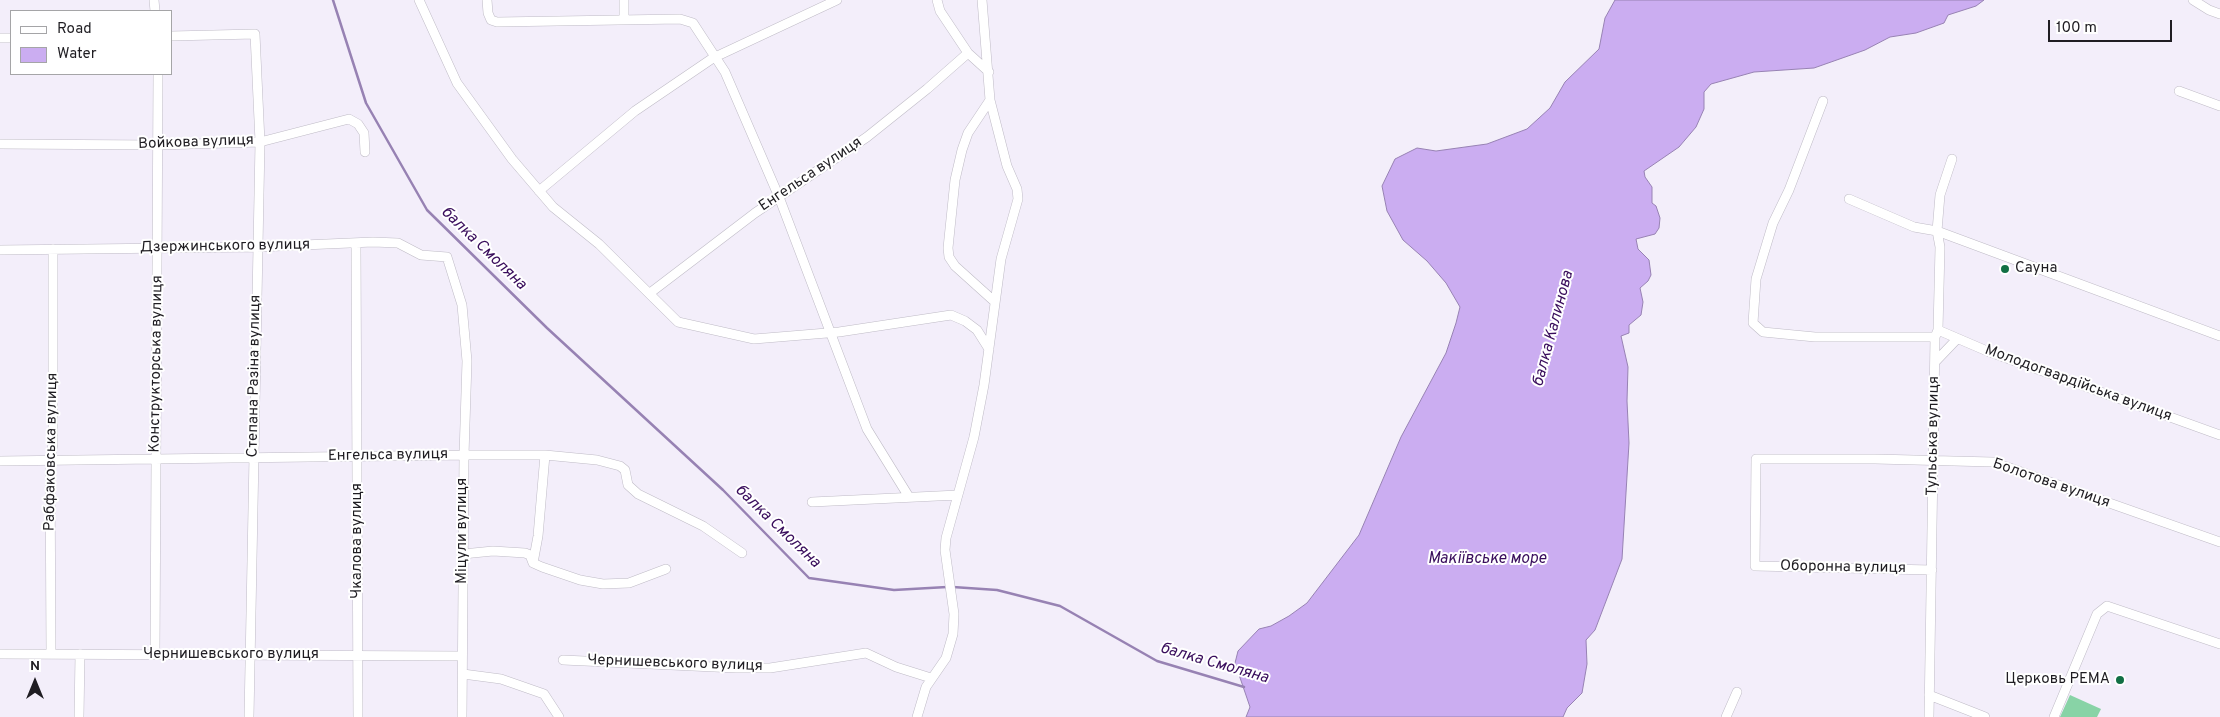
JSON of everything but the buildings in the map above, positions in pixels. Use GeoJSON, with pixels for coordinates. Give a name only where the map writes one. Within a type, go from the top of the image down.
{"type":"FeatureCollection","features":[{"type":"Feature","properties":{"kind":"street"},"geometry":{"type":"LineString","coordinates":[[418,0],[457,83],[512,159],[553,207],[599,244],[678,322],[754,339],[831,333],[951,315],[965,321],[977,330],[989,349]]}},
{"type":"Feature","properties":{"kind":"street"},"geometry":{"type":"LineString","coordinates":[[488,0],[488,13],[491,20],[497,22],[680,19],[693,24],[725,72],[779,197],[867,429],[909,497]]}},
{"type":"Feature","properties":{"kind":"street"},"geometry":{"type":"LineString","coordinates":[[624,0],[624,20]]}},
{"type":"Feature","properties":{"kind":"street"},"geometry":{"type":"LineString","coordinates":[[539,190],[635,111],[715,57],[837,0]]}},
{"type":"Feature","properties":{"kind":"street"},"geometry":{"type":"LineString","coordinates":[[936,0],[940,11],[968,53],[989,72]]}},
{"type":"Feature","properties":{"kind":"street"},"geometry":{"type":"LineString","coordinates":[[917,717],[926,687],[946,658],[952,634],[953,597],[945,550],[946,538],[974,437],[1002,259],[1018,199],[1018,189],[1007,166],[990,100],[982,0]]}},
{"type":"Feature","properties":{"kind":"street"},"geometry":{"type":"LineString","coordinates":[[2192,0],[2220,14]]}},
{"type":"Feature","properties":{"kind":"street","name":"Степана Разіна вулиця"},"geometry":{"type":"LineString","coordinates":[[172,36],[255,34],[260,142],[249,717]]}},
{"type":"Feature","properties":{"kind":"street","name":"Енгельса вулиця"},"geometry":{"type":"LineString","coordinates":[[650,293],[779,197],[867,137],[968,53]]}},
{"type":"Feature","properties":{"kind":"street","name":"Конструкторська вулиця"},"geometry":{"type":"LineString","coordinates":[[155,655],[158,75]]}},
{"type":"Feature","properties":{"kind":"street"},"geometry":{"type":"LineString","coordinates":[[2179,91],[2220,106]]}},
{"type":"Feature","properties":{"kind":"street"},"geometry":{"type":"LineString","coordinates":[[990,100],[968,133],[962,150],[955,180],[948,248],[949,257],[955,266],[995,302]]}},
{"type":"Feature","properties":{"kind":"street","name":"Молодогвардійська вулиця"},"geometry":{"type":"LineString","coordinates":[[1823,101],[1789,190],[1773,223],[1756,279],[1753,323],[1763,332],[1815,337],[1936,333],[2220,435]]}},
{"type":"Feature","properties":{"kind":"street","name":"Войкова вулиця"},"geometry":{"type":"LineString","coordinates":[[0,144],[158,145],[260,142],[349,120],[358,124],[364,134],[365,152]]}},
{"type":"Feature","properties":{"kind":"street","name":"Тульська вулиця"},"geometry":{"type":"LineString","coordinates":[[1929,717],[1935,362],[1940,247],[1937,231],[1940,195],[1952,159]]}},
{"type":"Feature","properties":{"kind":"street"},"geometry":{"type":"LineString","coordinates":[[1849,199],[1914,227],[1937,231],[2220,336]]}},
{"type":"Feature","properties":{"kind":"street","name":"Дзержинського вулиця"},"geometry":{"type":"LineString","coordinates":[[0,250],[257,247],[398,243],[421,255],[447,257]]}},
{"type":"Feature","properties":{"kind":"street","name":"Чкалова вулиця"},"geometry":{"type":"LineString","coordinates":[[356,244],[358,717]]}},
{"type":"Feature","properties":{"kind":"street","name":"Рабфаковська вулиця"},"geometry":{"type":"LineString","coordinates":[[51,654],[50,460],[53,444],[53,249]]}},
{"type":"Feature","properties":{"kind":"street","name":"Міцули вулиця"},"geometry":{"type":"LineString","coordinates":[[447,257],[462,305],[467,361],[464,455],[462,717]]}},
{"type":"Feature","properties":{"kind":"street"},"geometry":{"type":"LineString","coordinates":[[1935,362],[1957,339]]}},
{"type":"Feature","properties":{"kind":"street","name":"Енгельса вулиця"},"geometry":{"type":"LineString","coordinates":[[0,461],[464,455],[545,455],[597,460],[620,466],[625,470],[628,485],[638,494],[703,526],[742,553]]}},
{"type":"Feature","properties":{"kind":"street"},"geometry":{"type":"LineString","coordinates":[[533,563],[538,536],[545,455]]}},
{"type":"Feature","properties":{"kind":"street","name":"Болотова вулиця"},"geometry":{"type":"LineString","coordinates":[[1755,566],[1756,459],[1993,462],[2220,542]]}},
{"type":"Feature","properties":{"kind":"street"},"geometry":{"type":"LineString","coordinates":[[812,502],[958,495]]}},
{"type":"Feature","properties":{"kind":"street"},"geometry":{"type":"LineString","coordinates":[[463,554],[493,551],[525,552],[530,555],[533,563],[580,580],[602,584],[628,583],[666,568]]}},
{"type":"Feature","properties":{"kind":"street","name":"Оборонна вулиця"},"geometry":{"type":"LineString","coordinates":[[1755,566],[1932,570]]}},
{"type":"Feature","properties":{"kind":"street"},"geometry":{"type":"LineString","coordinates":[[2054,717],[2097,614],[2107,606],[2220,644]]}},
{"type":"Feature","properties":{"kind":"street","name":"Чернишевського вулиця"},"geometry":{"type":"LineString","coordinates":[[563,660],[770,668],[866,653],[896,667],[931,678]]}},
{"type":"Feature","properties":{"kind":"street","name":"Чернишевського вулиця"},"geometry":{"type":"LineString","coordinates":[[0,654],[462,656]]}},
{"type":"Feature","properties":{"kind":"street"},"geometry":{"type":"LineString","coordinates":[[79,717],[80,654]]}},
{"type":"Feature","properties":{"kind":"street"},"geometry":{"type":"LineString","coordinates":[[463,674],[501,679],[544,694],[559,717]]}},
{"type":"Feature","properties":{"kind":"street"},"geometry":{"type":"LineString","coordinates":[[1726,717],[1736,692]]}},
{"type":"Feature","properties":{"kind":"street"},"geometry":{"type":"LineString","coordinates":[[1929,695],[1985,717]]}},
{"type":"Feature","properties":{"kind":"green space"},"geometry":{"type":"Polygon","coordinates":[[[2070,695],[2101,709],[2097,717],[2060,717],[2070,695]]]}},
{"type":"Feature","properties":{"kind":"water","name":"Макіївське море"},"geometry":{"type":"Polygon","coordinates":[[[1615,0],[1984,0],[1976,6],[1948,15],[1944,23],[1916,33],[1890,37],[1865,50],[1814,68],[1754,72],[1711,84],[1704,92],[1704,109],[1696,127],[1679,147],[1644,171],[1645,177],[1652,187],[1652,203],[1656,206],[1660,218],[1659,228],[1655,234],[1636,239],[1638,249],[1649,260],[1651,275],[1648,281],[1640,288],[1643,302],[1641,315],[1629,325],[1629,333],[1621,336],[1628,367],[1629,443],[1622,559],[1595,630],[1586,640],[1587,664],[1582,693],[1567,708],[1563,717],[1246,717],[1250,707],[1235,663],[1238,651],[1259,629],[1271,626],[1307,603],[1359,535],[1401,437],[1446,353],[1456,323],[1460,307],[1446,283],[1427,261],[1403,240],[1387,211],[1382,186],[1395,159],[1417,148],[1436,151],[1487,144],[1527,129],[1550,108],[1565,82],[1599,49],[1605,18],[1615,0]]]}},
{"type":"Feature","properties":{"kind":"waterway","name":"балка Смоляна"},"geometry":{"type":"LineString","coordinates":[[333,0],[366,103],[427,210],[547,328],[723,490],[809,578],[894,590],[947,587]]}},
{"type":"Feature","properties":{"kind":"waterway","name":"балка Смоляна"},"geometry":{"type":"LineString","coordinates":[[953,587],[997,590],[1060,606],[1157,661],[1244,687]]}},
{"type":"Feature","properties":{"kind":"place","name":"Сауна"},"geometry":{"type":"Point","coordinates":[2005,269]}},
{"type":"Feature","properties":{"kind":"place","name":"Церковь РЕМА"},"geometry":{"type":"Point","coordinates":[2120,680]}},
{"type":"Feature","properties":{"kind":"water label","name":"балка Калинова"},"geometry":{"type":"Point","coordinates":[1554,329]}}]}
